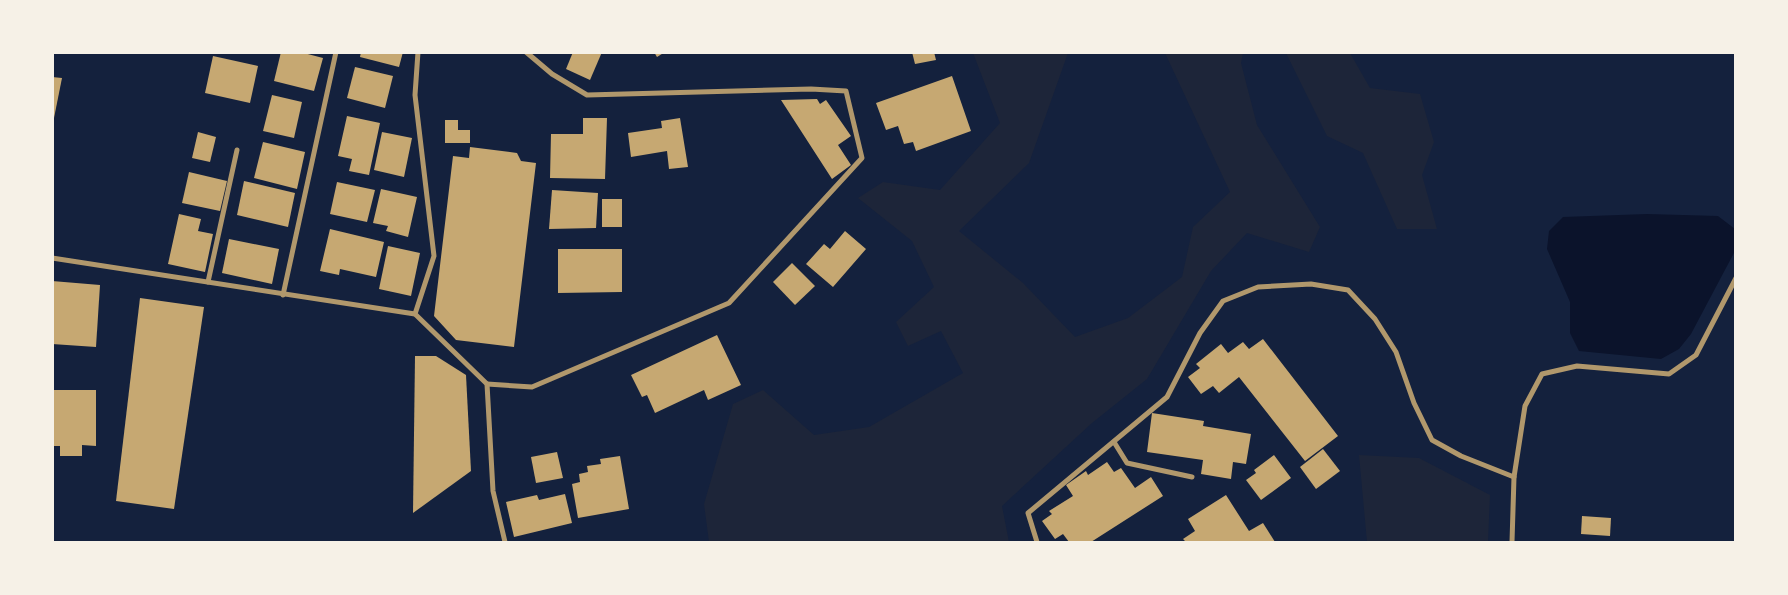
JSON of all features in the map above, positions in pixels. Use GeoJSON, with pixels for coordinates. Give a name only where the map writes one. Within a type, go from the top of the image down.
{"type":"FeatureCollection","features":[{"type":"Feature","properties":{"kind":"street"},"geometry":{"type":"LineString","coordinates":[[283,295],[336,52]]}},
{"type":"Feature","properties":{"kind":"street"},"geometry":{"type":"LineString","coordinates":[[415,314],[434,256],[415,95],[418,52]]}},
{"type":"Feature","properties":{"kind":"street"},"geometry":{"type":"LineString","coordinates":[[52,258],[415,314],[487,384],[532,387],[729,303],[862,158],[846,90],[811,89],[587,95],[552,74],[526,52]]}},
{"type":"Feature","properties":{"kind":"street"},"geometry":{"type":"LineString","coordinates":[[208,282],[236,150]]}},
{"type":"Feature","properties":{"kind":"street"},"geometry":{"type":"LineString","coordinates":[[1512,542],[1514,477],[1525,406],[1542,374],[1577,366],[1669,374],[1696,355],[1736,278]]}},
{"type":"Feature","properties":{"kind":"street"},"geometry":{"type":"LineString","coordinates":[[1037,542],[1028,513],[1167,397],[1200,333],[1223,301],[1258,287],[1311,284],[1348,290],[1375,319],[1396,352],[1414,403],[1432,440],[1461,456],[1514,477]]}},
{"type":"Feature","properties":{"kind":"street"},"geometry":{"type":"LineString","coordinates":[[487,384],[492,491],[505,542]]}},
{"type":"Feature","properties":{"kind":"street"},"geometry":{"type":"LineString","coordinates":[[1114,442],[1127,463],[1192,477]]}},
{"type":"Feature","properties":{"kind":"shaded area"},"geometry":{"type":"Polygon","coordinates":[[[973,53],[1068,53],[1029,163],[959,231],[1023,283],[1075,337],[1128,318],[1182,277],[1193,227],[1230,192],[1165,53],[1243,53],[1241,63],[1257,125],[1320,227],[1309,252],[1247,233],[1211,271],[1147,379],[1092,423],[1002,506],[1009,542],[709,542],[704,504],[733,404],[763,390],[814,435],[869,427],[963,373],[941,331],[908,346],[896,322],[934,287],[912,241],[858,198],[883,182],[940,190],[1000,123],[973,53]]]}},
{"type":"Feature","properties":{"kind":"shaded area"},"geometry":{"type":"Polygon","coordinates":[[[1286,53],[1350,53],[1370,88],[1420,94],[1434,142],[1422,175],[1437,229],[1397,229],[1363,153],[1327,136],[1286,53]]]}},
{"type":"Feature","properties":{"kind":"shaded area"},"geometry":{"type":"Polygon","coordinates":[[[1647,214],[1718,216],[1735,229],[1735,251],[1691,334],[1679,349],[1661,359],[1579,351],[1570,333],[1570,302],[1547,249],[1549,231],[1563,217],[1647,214]]]}},
{"type":"Feature","properties":{"kind":"shaded area"},"geometry":{"type":"Polygon","coordinates":[[[1359,455],[1419,458],[1490,495],[1488,542],[1367,542],[1359,455]]]}},
{"type":"Feature","properties":{"kind":"building"},"geometry":{"type":"Polygon","coordinates":[[[281,52],[300,52],[323,58],[314,91],[274,81],[281,52]]]}},
{"type":"Feature","properties":{"kind":"building"},"geometry":{"type":"Polygon","coordinates":[[[361,52],[403,52],[399,67],[360,57],[361,52]]]}},
{"type":"Feature","properties":{"kind":"building"},"geometry":{"type":"Polygon","coordinates":[[[573,52],[602,52],[590,80],[566,69],[573,52]]]}},
{"type":"Feature","properties":{"kind":"building"},"geometry":{"type":"Polygon","coordinates":[[[654,52],[665,52],[657,57],[654,52]]]}},
{"type":"Feature","properties":{"kind":"building"},"geometry":{"type":"Polygon","coordinates":[[[912,52],[934,52],[936,60],[915,64],[912,52]]]}},
{"type":"Feature","properties":{"kind":"building"},"geometry":{"type":"Polygon","coordinates":[[[213,56],[258,66],[250,103],[205,93],[213,56]]]}},
{"type":"Feature","properties":{"kind":"building"},"geometry":{"type":"Polygon","coordinates":[[[355,67],[393,76],[385,108],[347,98],[355,67]]]}},
{"type":"Feature","properties":{"kind":"building"},"geometry":{"type":"Polygon","coordinates":[[[952,76],[971,131],[916,151],[913,142],[904,144],[898,126],[886,130],[876,103],[952,76]]]}},
{"type":"Feature","properties":{"kind":"building"},"geometry":{"type":"Polygon","coordinates":[[[52,77],[62,78],[53,123],[52,123],[52,77]]]}},
{"type":"Feature","properties":{"kind":"building"},"geometry":{"type":"Polygon","coordinates":[[[272,95],[302,102],[294,138],[263,131],[272,95]]]}},
{"type":"Feature","properties":{"kind":"building"},"geometry":{"type":"Polygon","coordinates":[[[817,99],[820,104],[826,100],[851,136],[838,145],[851,165],[832,179],[781,100],[817,99]]]}},
{"type":"Feature","properties":{"kind":"building"},"geometry":{"type":"Polygon","coordinates":[[[347,116],[380,123],[369,175],[349,171],[352,159],[338,156],[347,116]]]}},
{"type":"Feature","properties":{"kind":"building"},"geometry":{"type":"Polygon","coordinates":[[[583,118],[607,118],[605,179],[550,178],[551,134],[583,134],[583,118]]]}},
{"type":"Feature","properties":{"kind":"building"},"geometry":{"type":"Polygon","coordinates":[[[680,118],[688,167],[669,169],[667,151],[631,157],[628,133],[662,128],[661,121],[680,118]]]}},
{"type":"Feature","properties":{"kind":"building"},"geometry":{"type":"Polygon","coordinates":[[[445,120],[458,120],[458,130],[470,130],[470,143],[445,143],[445,120]]]}},
{"type":"Feature","properties":{"kind":"building"},"geometry":{"type":"Polygon","coordinates":[[[198,132],[216,137],[210,162],[192,158],[198,132]]]}},
{"type":"Feature","properties":{"kind":"building"},"geometry":{"type":"Polygon","coordinates":[[[382,132],[412,138],[404,177],[374,170],[382,132]]]}},
{"type":"Feature","properties":{"kind":"building"},"geometry":{"type":"Polygon","coordinates":[[[263,142],[305,152],[297,189],[254,178],[263,142]]]}},
{"type":"Feature","properties":{"kind":"building"},"geometry":{"type":"Polygon","coordinates":[[[470,147],[517,153],[521,161],[536,163],[514,347],[456,340],[434,316],[453,156],[469,158],[470,147]]]}},
{"type":"Feature","properties":{"kind":"building"},"geometry":{"type":"Polygon","coordinates":[[[189,172],[227,181],[220,211],[182,203],[189,172]]]}},
{"type":"Feature","properties":{"kind":"building"},"geometry":{"type":"Polygon","coordinates":[[[244,181],[295,193],[288,227],[237,215],[244,181]]]}},
{"type":"Feature","properties":{"kind":"building"},"geometry":{"type":"Polygon","coordinates":[[[337,182],[375,190],[367,222],[330,214],[337,182]]]}},
{"type":"Feature","properties":{"kind":"building"},"geometry":{"type":"Polygon","coordinates":[[[381,189],[417,197],[408,237],[386,231],[388,226],[373,223],[381,189]]]}},
{"type":"Feature","properties":{"kind":"building"},"geometry":{"type":"Polygon","coordinates":[[[552,190],[598,193],[596,228],[549,229],[552,190]]]}},
{"type":"Feature","properties":{"kind":"building"},"geometry":{"type":"Polygon","coordinates":[[[602,199],[622,199],[622,227],[602,227],[602,199]]]}},
{"type":"Feature","properties":{"kind":"building"},"geometry":{"type":"Polygon","coordinates":[[[179,214],[201,219],[198,231],[213,234],[205,272],[168,264],[179,214]]]}},
{"type":"Feature","properties":{"kind":"building"},"geometry":{"type":"Polygon","coordinates":[[[330,229],[384,242],[376,277],[340,269],[339,275],[320,271],[330,229]]]}},
{"type":"Feature","properties":{"kind":"building"},"geometry":{"type":"Polygon","coordinates":[[[845,231],[866,249],[833,287],[806,264],[824,244],[830,249],[845,231]]]}},
{"type":"Feature","properties":{"kind":"building"},"geometry":{"type":"Polygon","coordinates":[[[229,239],[279,249],[272,284],[222,273],[229,239]]]}},
{"type":"Feature","properties":{"kind":"building"},"geometry":{"type":"Polygon","coordinates":[[[388,246],[420,253],[411,296],[379,289],[388,246]]]}},
{"type":"Feature","properties":{"kind":"building"},"geometry":{"type":"Polygon","coordinates":[[[558,249],[622,249],[622,292],[558,293],[558,249]]]}},
{"type":"Feature","properties":{"kind":"building"},"geometry":{"type":"Polygon","coordinates":[[[792,263],[815,286],[795,305],[773,282],[792,263]]]}},
{"type":"Feature","properties":{"kind":"building"},"geometry":{"type":"Polygon","coordinates":[[[52,281],[100,285],[96,347],[52,344],[52,281]]]}},
{"type":"Feature","properties":{"kind":"building"},"geometry":{"type":"Polygon","coordinates":[[[140,298],[204,307],[174,509],[116,501],[140,298]]]}},
{"type":"Feature","properties":{"kind":"building"},"geometry":{"type":"Polygon","coordinates":[[[717,335],[741,385],[708,400],[704,390],[655,413],[647,395],[642,397],[631,375],[717,335]]]}},
{"type":"Feature","properties":{"kind":"building"},"geometry":{"type":"Polygon","coordinates":[[[1263,339],[1338,436],[1305,461],[1239,377],[1219,393],[1213,386],[1201,394],[1188,377],[1200,368],[1196,364],[1221,344],[1228,353],[1243,342],[1249,349],[1263,339]]]}},
{"type":"Feature","properties":{"kind":"building"},"geometry":{"type":"Polygon","coordinates":[[[415,356],[436,356],[466,375],[471,471],[413,513],[415,356]]]}},
{"type":"Feature","properties":{"kind":"building"},"geometry":{"type":"Polygon","coordinates":[[[52,390],[96,390],[96,446],[82,445],[82,456],[60,456],[60,446],[52,446],[52,390]]]}},
{"type":"Feature","properties":{"kind":"building"},"geometry":{"type":"Polygon","coordinates":[[[1152,413],[1204,421],[1203,426],[1251,434],[1246,464],[1233,462],[1231,479],[1201,474],[1203,460],[1147,452],[1152,413]]]}},
{"type":"Feature","properties":{"kind":"building"},"geometry":{"type":"Polygon","coordinates":[[[1323,449],[1340,471],[1316,489],[1300,467],[1323,449]]]}},
{"type":"Feature","properties":{"kind":"building"},"geometry":{"type":"Polygon","coordinates":[[[557,452],[563,478],[536,483],[531,457],[557,452]]]}},
{"type":"Feature","properties":{"kind":"building"},"geometry":{"type":"Polygon","coordinates":[[[1274,455],[1291,478],[1261,500],[1246,480],[1256,473],[1254,470],[1274,455]]]}},
{"type":"Feature","properties":{"kind":"building"},"geometry":{"type":"Polygon","coordinates":[[[620,456],[629,509],[578,518],[572,484],[580,482],[579,474],[588,472],[587,466],[601,464],[600,459],[620,456]]]}},
{"type":"Feature","properties":{"kind":"building"},"geometry":{"type":"Polygon","coordinates":[[[1107,462],[1114,472],[1121,468],[1135,488],[1151,477],[1163,496],[1091,542],[1069,542],[1063,534],[1055,539],[1042,521],[1052,514],[1049,511],[1073,496],[1066,485],[1086,471],[1088,475],[1107,462]]]}},
{"type":"Feature","properties":{"kind":"building"},"geometry":{"type":"Polygon","coordinates":[[[565,494],[572,523],[514,537],[506,502],[537,495],[539,500],[565,494]]]}},
{"type":"Feature","properties":{"kind":"building"},"geometry":{"type":"Polygon","coordinates":[[[1226,495],[1249,531],[1263,523],[1275,542],[1186,542],[1183,539],[1195,531],[1188,519],[1226,495]]]}},
{"type":"Feature","properties":{"kind":"building"},"geometry":{"type":"Polygon","coordinates":[[[1582,516],[1611,518],[1610,536],[1581,534],[1582,516]]]}}]}
